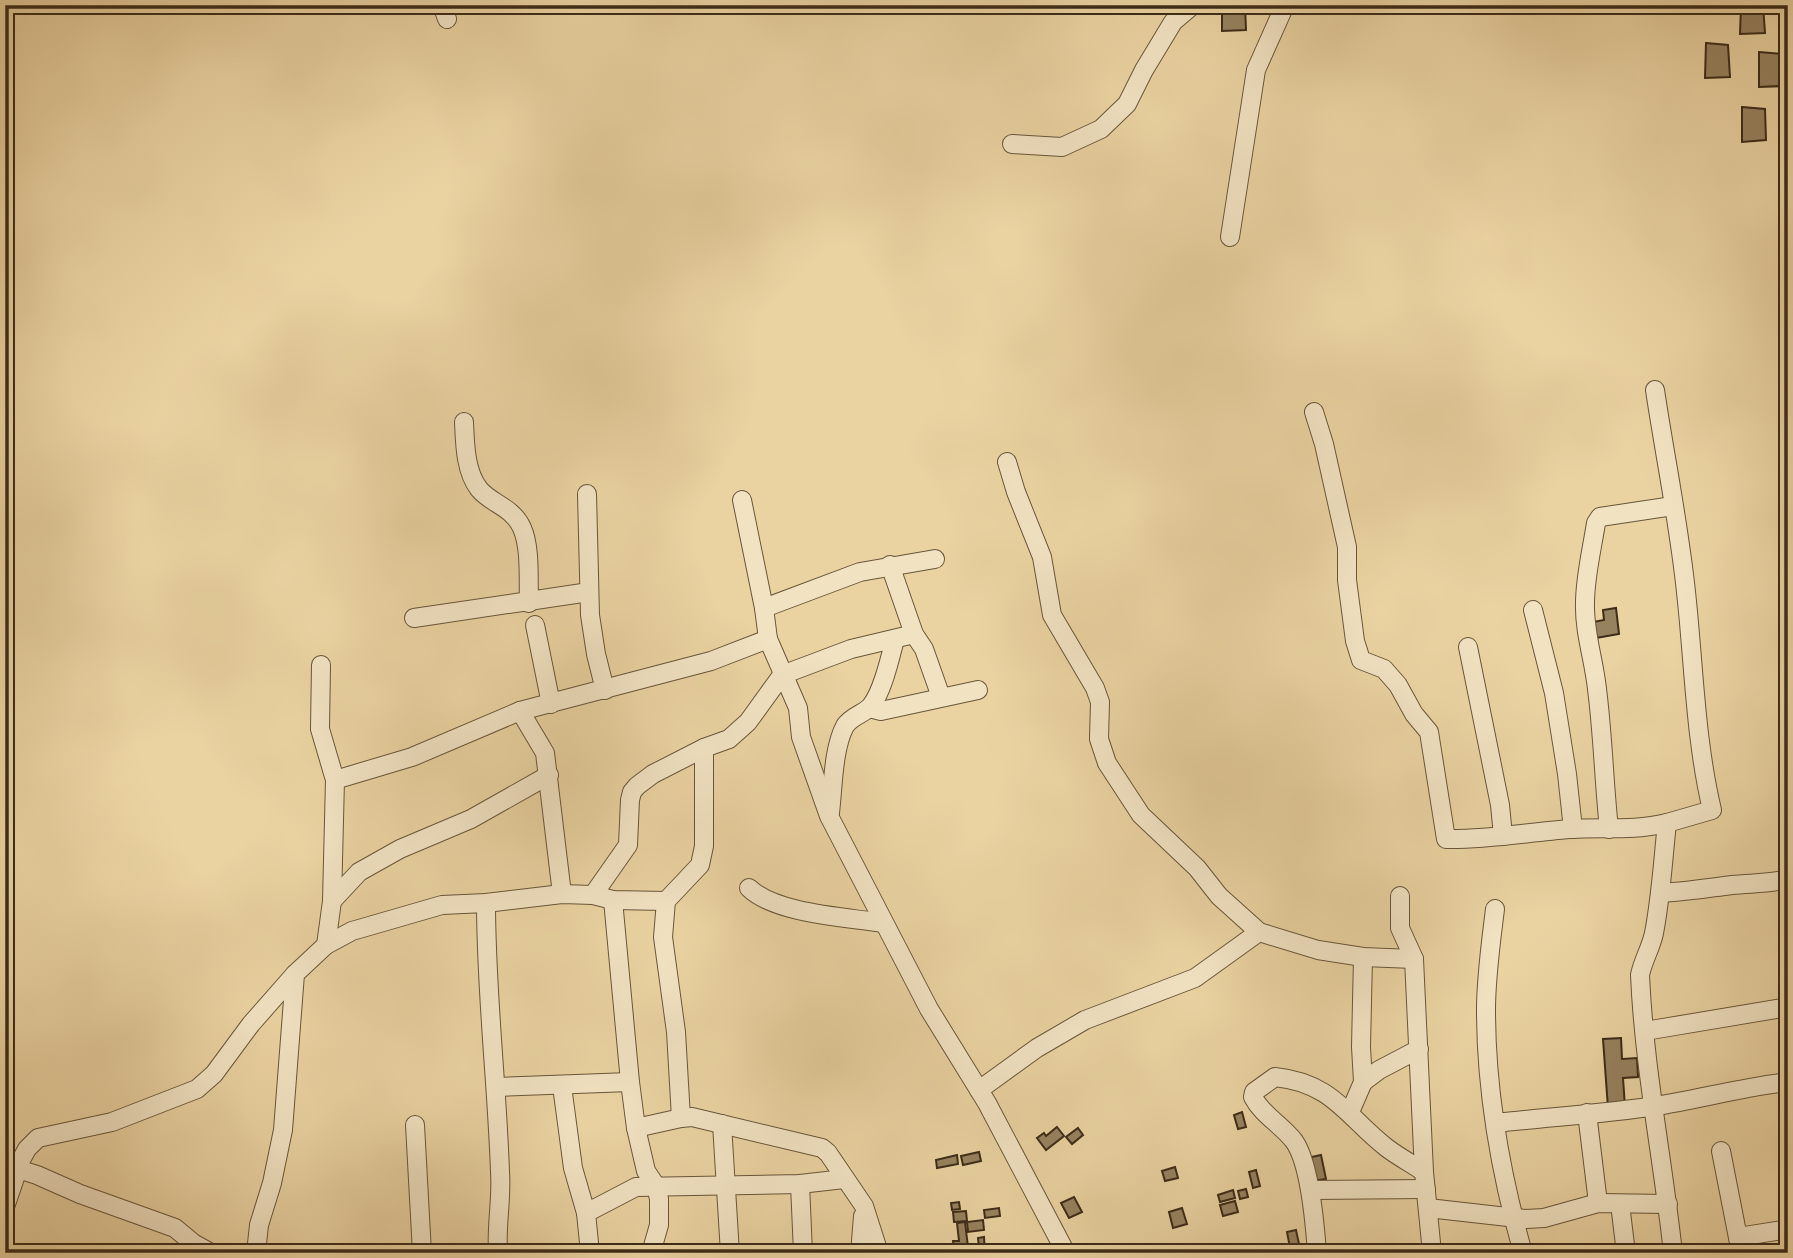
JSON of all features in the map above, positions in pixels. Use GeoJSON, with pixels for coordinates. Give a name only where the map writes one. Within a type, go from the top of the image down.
{"type":"FeatureCollection","features":[{"type":"Feature","properties":{"kind":"street"},"geometry":{"type":"LineString","coordinates":[[1012,144],[1062,147],[1101,129],[1127,104],[1173,22],[1193,5]]}},
{"type":"Feature","properties":{"kind":"street"},"geometry":{"type":"LineString","coordinates":[[1230,237],[1256,70],[1285,5]]}},
{"type":"Feature","properties":{"kind":"street"},"geometry":{"type":"LineString","coordinates":[[1314,412],[1324,444],[1347,547],[1347,580],[1355,641],[1361,660],[1384,669],[1429,732],[1446,839],[1468,840],[1573,829],[1645,828],[1712,810],[1702,767],[1703,748],[1696,708],[1686,590],[1655,390]]}},
{"type":"Feature","properties":{"kind":"street"},"geometry":{"type":"LineString","coordinates":[[464,422],[471,473],[480,490],[506,508],[521,525],[527,540],[528,603]]}},
{"type":"Feature","properties":{"kind":"street"},"geometry":{"type":"LineString","coordinates":[[1007,463],[1042,557],[1052,615],[1098,695],[1099,738],[1107,764],[1141,815],[1197,868],[1219,896],[1259,932],[1318,950],[1363,957],[1414,959]]}},
{"type":"Feature","properties":{"kind":"street"},"geometry":{"type":"LineString","coordinates":[[587,494],[590,615],[605,690]]}},
{"type":"Feature","properties":{"kind":"street"},"geometry":{"type":"LineString","coordinates":[[742,500],[768,639],[798,708],[802,737],[829,816],[929,1009],[979,1090],[1066,1253]]}},
{"type":"Feature","properties":{"kind":"street"},"geometry":{"type":"LineString","coordinates":[[1609,830],[1604,787],[1602,726],[1594,659],[1586,632],[1585,602],[1596,523],[1600,517],[1673,506]]}},
{"type":"Feature","properties":{"kind":"street"},"geometry":{"type":"LineString","coordinates":[[764,608],[860,572],[935,559]]}},
{"type":"Feature","properties":{"kind":"street"},"geometry":{"type":"LineString","coordinates":[[890,565],[914,634],[924,649],[941,697]]}},
{"type":"Feature","properties":{"kind":"street"},"geometry":{"type":"LineString","coordinates":[[414,618],[589,592]]}},
{"type":"Feature","properties":{"kind":"street"},"geometry":{"type":"LineString","coordinates":[[1533,610],[1555,693],[1573,829]]}},
{"type":"Feature","properties":{"kind":"street"},"geometry":{"type":"LineString","coordinates":[[536,625],[551,704]]}},
{"type":"Feature","properties":{"kind":"street"},"geometry":{"type":"LineString","coordinates":[[593,895],[628,845],[632,792],[653,774],[729,738],[748,722],[782,675],[851,649],[914,634]]}},
{"type":"Feature","properties":{"kind":"street"},"geometry":{"type":"LineString","coordinates":[[335,780],[412,757],[520,711],[711,661],[768,639]]}},
{"type":"Feature","properties":{"kind":"street"},"geometry":{"type":"LineString","coordinates":[[829,816],[844,728],[847,722],[869,708],[886,670],[895,639]]}},
{"type":"Feature","properties":{"kind":"street"},"geometry":{"type":"LineString","coordinates":[[1468,647],[1500,805],[1503,836]]}},
{"type":"Feature","properties":{"kind":"street"},"geometry":{"type":"LineString","coordinates":[[321,665],[320,729],[335,780],[332,901],[326,944]]}},
{"type":"Feature","properties":{"kind":"street"},"geometry":{"type":"LineString","coordinates":[[869,708],[881,710],[978,690]]}},
{"type":"Feature","properties":{"kind":"street"},"geometry":{"type":"LineString","coordinates":[[520,711],[545,754],[562,894]]}},
{"type":"Feature","properties":{"kind":"street"},"geometry":{"type":"LineString","coordinates":[[681,1118],[676,1032],[663,937],[666,901],[700,865],[704,846],[704,748]]}},
{"type":"Feature","properties":{"kind":"street"},"geometry":{"type":"LineString","coordinates":[[332,901],[359,872],[400,849],[471,819],[549,775]]}},
{"type":"Feature","properties":{"kind":"street"},"geometry":{"type":"LineString","coordinates":[[1667,823],[1653,935],[1640,975],[1653,1106],[1673,1253]]}},
{"type":"Feature","properties":{"kind":"street"},"geometry":{"type":"LineString","coordinates":[[1660,893],[1771,884],[1788,879]]}},
{"type":"Feature","properties":{"kind":"street"},"geometry":{"type":"LineString","coordinates":[[749,888],[758,897],[779,905],[883,923]]}},
{"type":"Feature","properties":{"kind":"street"},"geometry":{"type":"LineString","coordinates":[[5,1207],[27,1149],[38,1138],[112,1122],[197,1089],[214,1074],[251,1024],[295,974],[326,944],[352,932],[442,905],[486,904],[562,894],[593,895],[613,900],[666,901]]}},
{"type":"Feature","properties":{"kind":"street"},"geometry":{"type":"LineString","coordinates":[[1400,896],[1400,928],[1414,959],[1425,1180],[1432,1253]]}},
{"type":"Feature","properties":{"kind":"street"},"geometry":{"type":"LineString","coordinates":[[613,900],[636,1128],[646,1171],[656,1186],[660,1209],[659,1225],[651,1253]]}},
{"type":"Feature","properties":{"kind":"street"},"geometry":{"type":"LineString","coordinates":[[486,904],[486,965],[501,1176],[496,1229],[498,1253]]}},
{"type":"Feature","properties":{"kind":"street"},"geometry":{"type":"LineString","coordinates":[[1495,909],[1486,1009],[1490,1077],[1512,1219],[1523,1253]]}},
{"type":"Feature","properties":{"kind":"street"},"geometry":{"type":"LineString","coordinates":[[979,1090],[1037,1048],[1085,1020],[1195,978],[1259,932]]}},
{"type":"Feature","properties":{"kind":"street"},"geometry":{"type":"LineString","coordinates":[[1350,1112],[1363,1082],[1363,957]]}},
{"type":"Feature","properties":{"kind":"street"},"geometry":{"type":"LineString","coordinates":[[256,1253],[259,1225],[284,1130],[295,974]]}},
{"type":"Feature","properties":{"kind":"street"},"geometry":{"type":"LineString","coordinates":[[1645,1031],[1788,1007]]}},
{"type":"Feature","properties":{"kind":"street"},"geometry":{"type":"LineString","coordinates":[[1363,1082],[1379,1070],[1419,1049]]}},
{"type":"Feature","properties":{"kind":"street"},"geometry":{"type":"LineString","coordinates":[[1317,1253],[1311,1190],[1296,1143],[1252,1097],[1254,1092],[1275,1077],[1294,1079],[1323,1091],[1425,1180]]}},
{"type":"Feature","properties":{"kind":"street"},"geometry":{"type":"LineString","coordinates":[[496,1087],[630,1082]]}},
{"type":"Feature","properties":{"kind":"street"},"geometry":{"type":"LineString","coordinates":[[1496,1123],[1653,1106],[1788,1082]]}},
{"type":"Feature","properties":{"kind":"street"},"geometry":{"type":"LineString","coordinates":[[562,1086],[573,1168],[586,1213],[590,1253]]}},
{"type":"Feature","properties":{"kind":"street"},"geometry":{"type":"LineString","coordinates":[[1587,1113],[1598,1203]]}},
{"type":"Feature","properties":{"kind":"street"},"geometry":{"type":"LineString","coordinates":[[636,1128],[692,1117],[822,1148],[864,1206],[879,1253]]}},
{"type":"Feature","properties":{"kind":"street"},"geometry":{"type":"LineString","coordinates":[[722,1124],[730,1253]]}},
{"type":"Feature","properties":{"kind":"street"},"geometry":{"type":"LineString","coordinates":[[415,1125],[422,1253]]}},
{"type":"Feature","properties":{"kind":"street"},"geometry":{"type":"LineString","coordinates":[[1721,1150],[1740,1245],[1788,1228]]}},
{"type":"Feature","properties":{"kind":"street"},"geometry":{"type":"LineString","coordinates":[[18,1169],[176,1228],[193,1243],[211,1253]]}},
{"type":"Feature","properties":{"kind":"street"},"geometry":{"type":"LineString","coordinates":[[586,1213],[636,1187],[727,1187],[844,1179]]}},
{"type":"Feature","properties":{"kind":"street"},"geometry":{"type":"LineString","coordinates":[[1311,1190],[1425,1180]]}},
{"type":"Feature","properties":{"kind":"street"},"geometry":{"type":"LineString","coordinates":[[800,1184],[803,1253]]}},
{"type":"Feature","properties":{"kind":"street"},"geometry":{"type":"LineString","coordinates":[[1427,1208],[1512,1219],[1544,1218],[1598,1203],[1668,1204]]}},
{"type":"Feature","properties":{"kind":"street"},"geometry":{"type":"LineString","coordinates":[[1620,1204],[1626,1253]]}},
{"type":"Feature","properties":{"kind":"street"},"geometry":{"type":"LineString","coordinates":[[860,1253],[864,1206]]}},
{"type":"Feature","properties":{"kind":"building"},"geometry":{"type":"Polygon","coordinates":[[[1222,5],[1245,5],[1246,30],[1222,31],[1222,5]]]}},
{"type":"Feature","properties":{"kind":"building"},"geometry":{"type":"Polygon","coordinates":[[[1741,5],[1763,5],[1765,33],[1740,34],[1741,5]]]}},
{"type":"Feature","properties":{"kind":"building"},"geometry":{"type":"Polygon","coordinates":[[[1706,43],[1728,45],[1730,77],[1705,78],[1706,43]]]}},
{"type":"Feature","properties":{"kind":"building"},"geometry":{"type":"Polygon","coordinates":[[[1759,52],[1782,54],[1783,86],[1759,87],[1759,52]]]}},
{"type":"Feature","properties":{"kind":"building"},"geometry":{"type":"Polygon","coordinates":[[[1742,107],[1765,109],[1766,140],[1742,142],[1742,107]]]}},
{"type":"Feature","properties":{"kind":"building"},"geometry":{"type":"Polygon","coordinates":[[[1616,608],[1619,634],[1590,639],[1588,623],[1604,620],[1603,610],[1616,608]]]}},
{"type":"Feature","properties":{"kind":"building"},"geometry":{"type":"Polygon","coordinates":[[[1621,1038],[1622,1059],[1637,1058],[1638,1077],[1623,1078],[1625,1107],[1608,1108],[1603,1039],[1621,1038]]]}},
{"type":"Feature","properties":{"kind":"building"},"geometry":{"type":"Polygon","coordinates":[[[1242,1112],[1246,1127],[1238,1129],[1234,1115],[1242,1112]]]}},
{"type":"Feature","properties":{"kind":"building"},"geometry":{"type":"Polygon","coordinates":[[[1057,1127],[1064,1136],[1046,1150],[1037,1138],[1044,1133],[1046,1136],[1057,1127]]]}},
{"type":"Feature","properties":{"kind":"building"},"geometry":{"type":"Polygon","coordinates":[[[1078,1128],[1083,1135],[1072,1144],[1066,1137],[1078,1128]]]}},
{"type":"Feature","properties":{"kind":"building"},"geometry":{"type":"Polygon","coordinates":[[[979,1152],[981,1161],[963,1165],[961,1156],[979,1152]]]}},
{"type":"Feature","properties":{"kind":"building"},"geometry":{"type":"Polygon","coordinates":[[[957,1155],[958,1164],[937,1168],[936,1160],[957,1155]]]}},
{"type":"Feature","properties":{"kind":"building"},"geometry":{"type":"Polygon","coordinates":[[[1321,1155],[1326,1179],[1312,1181],[1307,1158],[1321,1155]]]}},
{"type":"Feature","properties":{"kind":"building"},"geometry":{"type":"Polygon","coordinates":[[[1175,1167],[1178,1178],[1165,1181],[1162,1171],[1175,1167]]]}},
{"type":"Feature","properties":{"kind":"building"},"geometry":{"type":"Polygon","coordinates":[[[1256,1170],[1260,1186],[1253,1188],[1249,1172],[1256,1170]]]}},
{"type":"Feature","properties":{"kind":"building"},"geometry":{"type":"Polygon","coordinates":[[[1246,1189],[1248,1197],[1240,1199],[1238,1191],[1246,1189]]]}},
{"type":"Feature","properties":{"kind":"building"},"geometry":{"type":"Polygon","coordinates":[[[1233,1190],[1235,1198],[1220,1202],[1218,1195],[1233,1190]]]}},
{"type":"Feature","properties":{"kind":"building"},"geometry":{"type":"Polygon","coordinates":[[[1074,1197],[1082,1212],[1069,1218],[1061,1203],[1074,1197]]]}},
{"type":"Feature","properties":{"kind":"building"},"geometry":{"type":"Polygon","coordinates":[[[1235,1201],[1238,1212],[1223,1216],[1220,1205],[1235,1201]]]}},
{"type":"Feature","properties":{"kind":"building"},"geometry":{"type":"Polygon","coordinates":[[[959,1202],[960,1209],[952,1210],[951,1203],[959,1202]]]}},
{"type":"Feature","properties":{"kind":"building"},"geometry":{"type":"Polygon","coordinates":[[[999,1208],[1000,1216],[985,1218],[984,1210],[999,1208]]]}},
{"type":"Feature","properties":{"kind":"building"},"geometry":{"type":"Polygon","coordinates":[[[1182,1208],[1187,1224],[1173,1228],[1169,1212],[1182,1208]]]}},
{"type":"Feature","properties":{"kind":"building"},"geometry":{"type":"Polygon","coordinates":[[[966,1211],[967,1221],[954,1222],[953,1212],[966,1211]]]}},
{"type":"Feature","properties":{"kind":"building"},"geometry":{"type":"Polygon","coordinates":[[[983,1220],[984,1230],[968,1232],[967,1222],[983,1220]]]}},
{"type":"Feature","properties":{"kind":"building"},"geometry":{"type":"Polygon","coordinates":[[[965,1222],[968,1247],[954,1248],[953,1241],[959,1241],[957,1223],[965,1222]]]}},
{"type":"Feature","properties":{"kind":"building"},"geometry":{"type":"Polygon","coordinates":[[[1296,1230],[1301,1253],[1291,1253],[1287,1232],[1296,1230]]]}},
{"type":"Feature","properties":{"kind":"building"},"geometry":{"type":"Polygon","coordinates":[[[984,1237],[985,1253],[971,1253],[970,1248],[979,1247],[978,1238],[984,1237]]]}}]}
